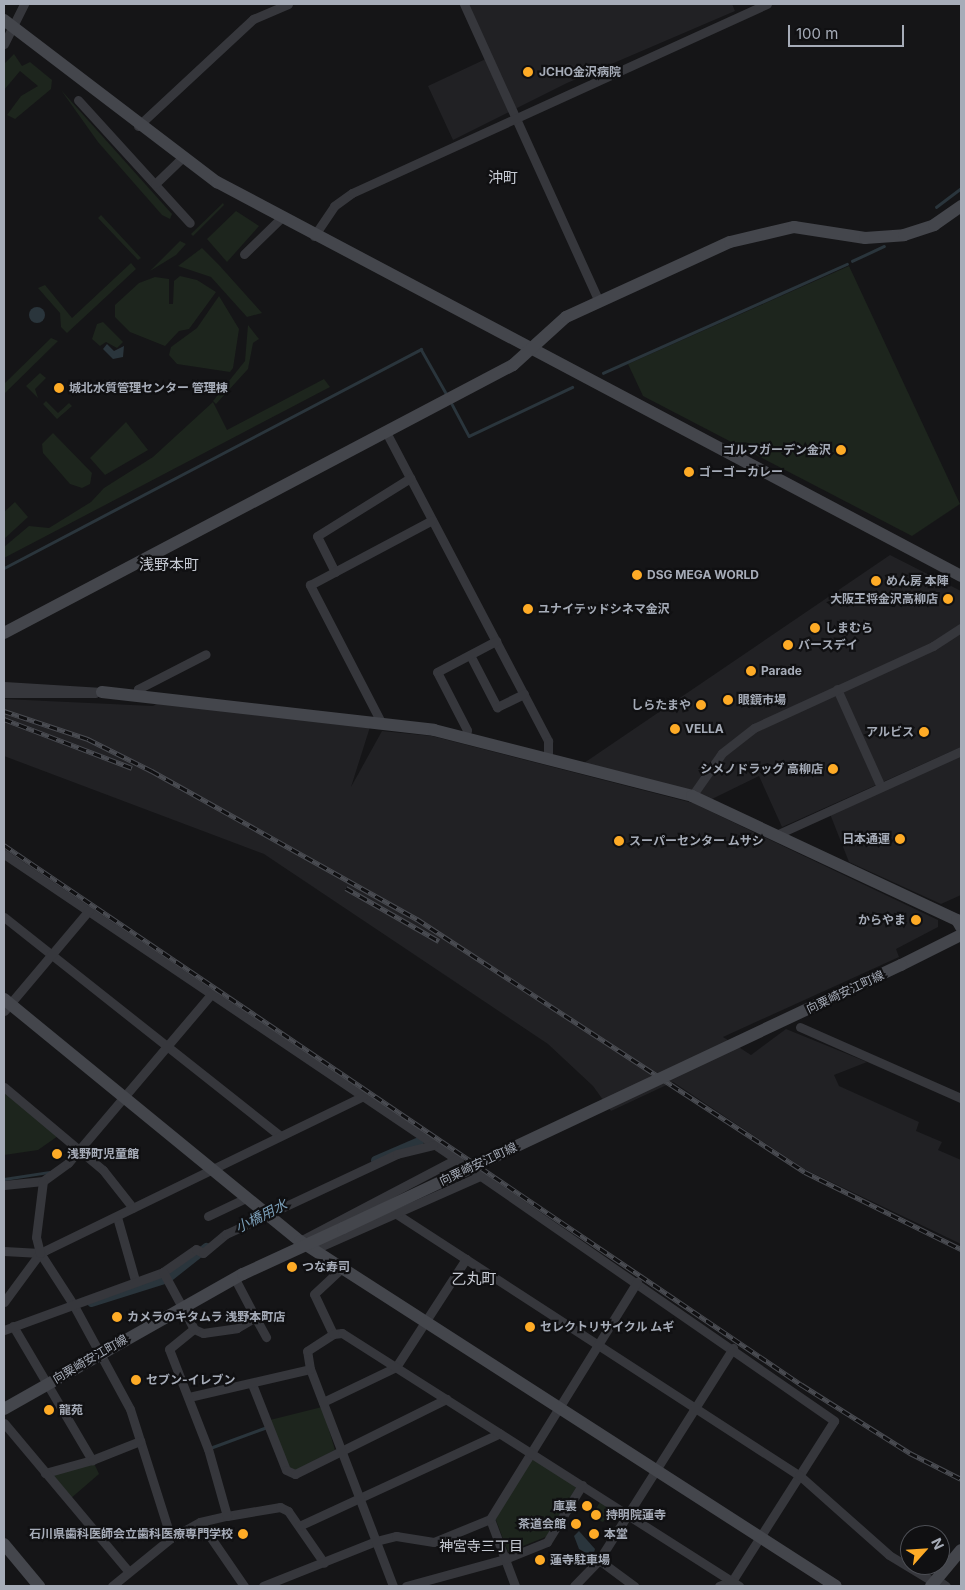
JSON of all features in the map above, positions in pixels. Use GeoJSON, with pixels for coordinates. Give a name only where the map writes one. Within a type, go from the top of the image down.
{"type":"FeatureCollection","features":[{"type":"Feature","properties":{"kind":"street"},"geometry":{"type":"LineString","coordinates":[[4,44],[8,23],[24,4]]}},
{"type":"Feature","properties":{"kind":"street"},"geometry":{"type":"LineString","coordinates":[[138,126],[253,19],[288,4]]}},
{"type":"Feature","properties":{"kind":"street"},"geometry":{"type":"LineString","coordinates":[[464,4],[514,118],[599,301]]}},
{"type":"Feature","properties":{"kind":"street"},"geometry":{"type":"LineString","coordinates":[[314,236],[334,206],[352,193],[767,4]]}},
{"type":"Feature","properties":{"kind":"street"},"geometry":{"type":"LineString","coordinates":[[8,23],[181,159],[280,218],[961,576]]}},
{"type":"Feature","properties":{"kind":"street"},"geometry":{"type":"LineString","coordinates":[[78,100],[190,223]]}},
{"type":"Feature","properties":{"kind":"street"},"geometry":{"type":"LineString","coordinates":[[155,184],[181,159]]}},
{"type":"Feature","properties":{"kind":"street"},"geometry":{"type":"LineString","coordinates":[[4,633],[513,365],[531,350],[556,324],[599,301],[760,232],[794,227],[865,238],[898,236],[934,225],[961,206]]}},
{"type":"Feature","properties":{"kind":"street"},"geometry":{"type":"LineString","coordinates":[[244,254],[280,218]]}},
{"type":"Feature","properties":{"kind":"street"},"geometry":{"type":"LineString","coordinates":[[386,432],[548,741],[548,760]]}},
{"type":"Feature","properties":{"kind":"street"},"geometry":{"type":"LineString","coordinates":[[335,572],[317,536],[410,478]]}},
{"type":"Feature","properties":{"kind":"street"},"geometry":{"type":"LineString","coordinates":[[382,724],[310,585],[432,520]]}},
{"type":"Feature","properties":{"kind":"street"},"geometry":{"type":"LineString","coordinates":[[692,796],[712,764],[746,733],[837,689],[933,646],[961,628]]}},
{"type":"Feature","properties":{"kind":"street"},"geometry":{"type":"LineString","coordinates":[[465,738],[467,730],[437,672],[496,642]]}},
{"type":"Feature","properties":{"kind":"street"},"geometry":{"type":"LineString","coordinates":[[136,695],[138,689],[206,654]]}},
{"type":"Feature","properties":{"kind":"street"},"geometry":{"type":"LineString","coordinates":[[470,655],[497,707],[524,694]]}},
{"type":"Feature","properties":{"kind":"street"},"geometry":{"type":"LineString","coordinates":[[4,686],[136,695],[382,724],[465,738],[692,796],[957,920],[961,926]]}},
{"type":"Feature","properties":{"kind":"street"},"geometry":{"type":"LineString","coordinates":[[837,689],[881,787]]}},
{"type":"Feature","properties":{"kind":"street"},"geometry":{"type":"LineString","coordinates":[[4,693],[102,692]]}},
{"type":"Feature","properties":{"kind":"street"},"geometry":{"type":"LineString","coordinates":[[776,835],[961,752]]}},
{"type":"Feature","properties":{"kind":"street"},"geometry":{"type":"LineString","coordinates":[[4,854],[212,992],[433,1145],[458,1160],[307,1245]]}},
{"type":"Feature","properties":{"kind":"street"},"geometry":{"type":"LineString","coordinates":[[89,910],[6,1005],[267,1216],[341,1269],[558,1406],[760,1539],[836,1586]]}},
{"type":"Feature","properties":{"kind":"street"},"geometry":{"type":"LineString","coordinates":[[4,917],[53,952],[280,1136]]}},
{"type":"Feature","properties":{"kind":"street","name":"向粟崎安江町線"},"geometry":{"type":"LineString","coordinates":[[4,1409],[100,1353],[234,1279],[961,935]]}},
{"type":"Feature","properties":{"kind":"street"},"geometry":{"type":"LineString","coordinates":[[4,1185],[43,1181],[79,1151],[212,992]]}},
{"type":"Feature","properties":{"kind":"street"},"geometry":{"type":"LineString","coordinates":[[800,1027],[961,1098]]}},
{"type":"Feature","properties":{"kind":"street"},"geometry":{"type":"LineString","coordinates":[[4,1087],[120,1186],[133,1208]]}},
{"type":"Feature","properties":{"kind":"street"},"geometry":{"type":"LineString","coordinates":[[4,1251],[40,1253],[362,1096]]}},
{"type":"Feature","properties":{"kind":"street"},"geometry":{"type":"LineString","coordinates":[[4,1330],[136,1280],[164,1272],[196,1249],[203,1253],[226,1234],[397,1154],[433,1145]]}},
{"type":"Feature","properties":{"kind":"street"},"geometry":{"type":"LineString","coordinates":[[307,1245],[395,1213],[478,1174],[733,1348],[834,1421],[760,1539],[736,1584]]}},
{"type":"Feature","properties":{"kind":"street"},"geometry":{"type":"LineString","coordinates":[[43,1181],[36,1228],[40,1253],[73,1304],[130,1409],[171,1538]]}},
{"type":"Feature","properties":{"kind":"street"},"geometry":{"type":"LineString","coordinates":[[208,1216],[246,1198]]}},
{"type":"Feature","properties":{"kind":"street"},"geometry":{"type":"LineString","coordinates":[[395,1213],[696,1406],[799,1475],[889,1555],[937,1583],[961,1550]]}},
{"type":"Feature","properties":{"kind":"street"},"geometry":{"type":"LineString","coordinates":[[117,1217],[136,1280]]}},
{"type":"Feature","properties":{"kind":"street"},"geometry":{"type":"LineString","coordinates":[[4,1302],[40,1253]]}},
{"type":"Feature","properties":{"kind":"street"},"geometry":{"type":"LineString","coordinates":[[323,1402],[396,1367],[466,1258]]}},
{"type":"Feature","properties":{"kind":"street"},"geometry":{"type":"LineString","coordinates":[[332,1334],[314,1294],[341,1269]]}},
{"type":"Feature","properties":{"kind":"street"},"geometry":{"type":"LineString","coordinates":[[164,1272],[181,1308],[194,1329],[203,1333],[237,1328],[255,1317]]}},
{"type":"Feature","properties":{"kind":"street"},"geometry":{"type":"LineString","coordinates":[[234,1279],[266,1337]]}},
{"type":"Feature","properties":{"kind":"street"},"geometry":{"type":"LineString","coordinates":[[263,1586],[376,1541],[396,1536],[434,1542],[490,1519],[558,1406],[637,1282]]}},
{"type":"Feature","properties":{"kind":"street"},"geometry":{"type":"LineString","coordinates":[[13,1326],[92,1460]]}},
{"type":"Feature","properties":{"kind":"street"},"geometry":{"type":"LineString","coordinates":[[194,1329],[169,1349],[189,1397],[228,1516]]}},
{"type":"Feature","properties":{"kind":"street"},"geometry":{"type":"LineString","coordinates":[[393,1586],[310,1368],[307,1351],[332,1334],[342,1333],[531,1451],[736,1584]]}},
{"type":"Feature","properties":{"kind":"street"},"geometry":{"type":"LineString","coordinates":[[574,1586],[599,1560],[733,1348]]}},
{"type":"Feature","properties":{"kind":"street"},"geometry":{"type":"LineString","coordinates":[[189,1397],[252,1384],[310,1368]]}},
{"type":"Feature","properties":{"kind":"street"},"geometry":{"type":"LineString","coordinates":[[252,1384],[286,1470],[295,1474],[341,1449],[446,1399]]}},
{"type":"Feature","properties":{"kind":"street"},"geometry":{"type":"LineString","coordinates":[[4,1423],[129,1572]]}},
{"type":"Feature","properties":{"kind":"street"},"geometry":{"type":"LineString","coordinates":[[299,1526],[500,1433]]}},
{"type":"Feature","properties":{"kind":"street"},"geometry":{"type":"LineString","coordinates":[[45,1473],[92,1460],[140,1441]]}},
{"type":"Feature","properties":{"kind":"street"},"geometry":{"type":"LineString","coordinates":[[406,1586],[505,1559],[546,1542],[582,1484]]}},
{"type":"Feature","properties":{"kind":"street"},"geometry":{"type":"LineString","coordinates":[[112,1586],[171,1538],[200,1522],[280,1507],[299,1526],[324,1563]]}},
{"type":"Feature","properties":{"kind":"street"},"geometry":{"type":"LineString","coordinates":[[490,1519],[515,1586]]}},
{"type":"Feature","properties":{"kind":"street"},"geometry":{"type":"LineString","coordinates":[[200,1522],[244,1586]]}},
{"type":"Feature","properties":{"kind":"street"},"geometry":{"type":"LineString","coordinates":[[4,1544],[39,1586]]}},
{"type":"Feature","properties":{"kind":"street"},"geometry":{"type":"LineString","coordinates":[[599,1560],[634,1586]]}},
{"type":"Feature","properties":{"kind":"street"},"geometry":{"type":"LineString","coordinates":[[719,1586],[736,1584]]}},
{"type":"Feature","properties":{"kind":"shaded area","name":"JCHO金沢病院"},"geometry":{"type":"Polygon","coordinates":[[[467,4],[732,4],[735,11],[567,83],[453,140],[428,86],[490,57],[467,4]]]}},
{"type":"Feature","properties":{"kind":"shaded area"},"geometry":{"type":"Polygon","coordinates":[[[14,54],[22,66],[30,62],[52,80],[51,89],[15,119],[7,115],[21,96],[38,86],[20,71],[4,90],[4,64],[14,54]]]}},
{"type":"Feature","properties":{"kind":"shaded area"},"geometry":{"type":"Polygon","coordinates":[[[61,90],[172,214],[170,219],[162,215],[98,142],[61,90]]]}},
{"type":"Feature","properties":{"kind":"shaded area"},"geometry":{"type":"Polygon","coordinates":[[[223,203],[224,205],[193,236],[191,234],[223,203]]]}},
{"type":"Feature","properties":{"kind":"shaded area"},"geometry":{"type":"Polygon","coordinates":[[[236,211],[259,226],[227,262],[207,239],[236,211]]]}},
{"type":"Feature","properties":{"kind":"shaded area"},"geometry":{"type":"Polygon","coordinates":[[[101,215],[141,258],[138,260],[98,218],[101,215]]]}},
{"type":"Feature","properties":{"kind":"shaded area"},"geometry":{"type":"Polygon","coordinates":[[[180,241],[186,244],[176,255],[150,271],[180,241]]]}},
{"type":"Feature","properties":{"kind":"shaded area"},"geometry":{"type":"Polygon","coordinates":[[[202,248],[262,313],[247,317],[211,277],[178,266],[202,248]]]}},
{"type":"Feature","properties":{"kind":"shaded area"},"geometry":{"type":"Polygon","coordinates":[[[131,263],[136,269],[67,333],[61,327],[60,313],[38,288],[45,285],[72,318],[131,263]]]}},
{"type":"Feature","properties":{"kind":"shaded area","name":"ゴルフガーデン金沢"},"geometry":{"type":"Polygon","coordinates":[[[849,266],[960,504],[912,536],[643,396],[628,364],[849,266]]]}},
{"type":"Feature","properties":{"kind":"shaded area"},"geometry":{"type":"Polygon","coordinates":[[[180,276],[197,280],[216,292],[189,329],[179,331],[165,346],[130,332],[115,317],[115,305],[139,283],[155,277],[169,279],[169,304],[173,304],[174,281],[180,276]]]}},
{"type":"Feature","properties":{"kind":"shaded area"},"geometry":{"type":"Polygon","coordinates":[[[219,296],[239,329],[233,368],[230,372],[177,364],[169,355],[171,347],[197,328],[219,296]]]}},
{"type":"Feature","properties":{"kind":"shaded area"},"geometry":{"type":"Polygon","coordinates":[[[37,307],[45,315],[37,323],[29,315],[37,307]]]}},
{"type":"Feature","properties":{"kind":"shaded area"},"geometry":{"type":"Polygon","coordinates":[[[103,322],[123,342],[117,348],[106,342],[100,346],[92,339],[97,324],[103,322]]]}},
{"type":"Feature","properties":{"kind":"shaded area"},"geometry":{"type":"Polygon","coordinates":[[[248,325],[259,339],[253,343],[248,369],[216,404],[213,401],[245,361],[248,325]]]}},
{"type":"Feature","properties":{"kind":"shaded area"},"geometry":{"type":"Polygon","coordinates":[[[51,338],[58,341],[4,394],[4,384],[51,338]]]}},
{"type":"Feature","properties":{"kind":"shaded area"},"geometry":{"type":"Polygon","coordinates":[[[107,344],[114,351],[124,346],[123,357],[113,359],[103,349],[107,344]]]}},
{"type":"Feature","properties":{"kind":"shaded area"},"geometry":{"type":"Polygon","coordinates":[[[40,373],[46,378],[35,389],[38,398],[26,386],[40,373]]]}},
{"type":"Feature","properties":{"kind":"shaded area"},"geometry":{"type":"Polygon","coordinates":[[[324,379],[330,387],[4,558],[4,547],[29,526],[49,528],[91,502],[104,488],[153,457],[213,402],[227,430],[324,379]]]}},
{"type":"Feature","properties":{"kind":"shaded area"},"geometry":{"type":"Polygon","coordinates":[[[46,401],[58,413],[69,403],[72,406],[57,419],[43,404],[46,401]]]}},
{"type":"Feature","properties":{"kind":"shaded area"},"geometry":{"type":"Polygon","coordinates":[[[126,422],[148,450],[105,475],[90,458],[126,422]]]}},
{"type":"Feature","properties":{"kind":"shaded area"},"geometry":{"type":"Polygon","coordinates":[[[53,433],[92,473],[90,484],[82,488],[70,484],[43,453],[42,444],[53,433]]]}},
{"type":"Feature","properties":{"kind":"shaded area"},"geometry":{"type":"Polygon","coordinates":[[[15,502],[28,517],[4,539],[4,512],[15,502]]]}},
{"type":"Feature","properties":{"kind":"shaded area"},"geometry":{"type":"Polygon","coordinates":[[[890,555],[961,591],[961,747],[782,827],[759,776],[712,799],[584,763],[890,555]]]}},
{"type":"Feature","properties":{"kind":"shaded area"},"geometry":{"type":"Polygon","coordinates":[[[4,699],[153,706],[160,702],[370,727],[351,787],[382,731],[432,736],[693,803],[938,920],[938,927],[896,949],[899,957],[723,1037],[751,1055],[786,1029],[867,1062],[834,1075],[839,1086],[919,1122],[916,1131],[942,1142],[938,1150],[961,1160],[961,1244],[804,1169],[673,1082],[611,1111],[593,1086],[548,1044],[264,854],[4,756],[4,699]]]}},
{"type":"Feature","properties":{"kind":"shaded area","name":"日本通運"},"geometry":{"type":"Polygon","coordinates":[[[961,755],[961,895],[941,904],[849,862],[830,814],[961,755]]]}},
{"type":"Feature","properties":{"kind":"shaded area"},"geometry":{"type":"Polygon","coordinates":[[[4,1090],[58,1136],[38,1150],[4,1155],[4,1090]]]}},
{"type":"Feature","properties":{"kind":"shaded area"},"geometry":{"type":"Polygon","coordinates":[[[322,1407],[335,1450],[294,1471],[287,1468],[270,1420],[322,1407]]]}},
{"type":"Feature","properties":{"kind":"shaded area"},"geometry":{"type":"Polygon","coordinates":[[[534,1454],[578,1484],[548,1536],[508,1552],[494,1515],[534,1454]]]}},
{"type":"Feature","properties":{"kind":"shaded area"},"geometry":{"type":"Polygon","coordinates":[[[93,1461],[99,1474],[70,1499],[49,1474],[93,1461]]]}},
{"type":"Feature","properties":{"kind":"shaded area"},"geometry":{"type":"Polygon","coordinates":[[[600,1502],[619,1514],[610,1513],[603,1522],[591,1517],[600,1502]]]}},
{"type":"Feature","properties":{"kind":"shaded area"},"geometry":{"type":"Polygon","coordinates":[[[579,1531],[595,1549],[593,1557],[579,1549],[574,1536],[579,1531]]]}},
{"type":"Feature","properties":{"kind":"waterway"},"geometry":{"type":"LineString","coordinates":[[936,207],[961,188]]}},
{"type":"Feature","properties":{"kind":"waterway"},"geometry":{"type":"LineString","coordinates":[[852,261],[884,246]]}},
{"type":"Feature","properties":{"kind":"waterway"},"geometry":{"type":"LineString","coordinates":[[603,373],[847,264]]}},
{"type":"Feature","properties":{"kind":"waterway"},"geometry":{"type":"LineString","coordinates":[[4,568],[421,349],[446,393]]}},
{"type":"Feature","properties":{"kind":"waterway"},"geometry":{"type":"LineString","coordinates":[[452,404],[469,436],[572,387]]}},
{"type":"Feature","properties":{"kind":"waterway","name":"小橋用水"},"geometry":{"type":"LineString","coordinates":[[375,1160],[419,1141]]}},
{"type":"Feature","properties":{"kind":"waterway"},"geometry":{"type":"LineString","coordinates":[[4,1179],[49,1172]]}},
{"type":"Feature","properties":{"kind":"waterway","name":"小橋用水"},"geometry":{"type":"LineString","coordinates":[[91,1302],[167,1278],[206,1247]]}},
{"type":"Feature","properties":{"kind":"waterway"},"geometry":{"type":"LineString","coordinates":[[210,1448],[267,1427]]}},
{"type":"Feature","properties":{"kind":"railway"},"geometry":{"type":"LineString","coordinates":[[4,711],[88,739],[152,771],[417,919],[805,1172],[961,1249]]}},
{"type":"Feature","properties":{"kind":"railway"},"geometry":{"type":"LineString","coordinates":[[4,719],[132,768]]}},
{"type":"Feature","properties":{"kind":"railway"},"geometry":{"type":"LineString","coordinates":[[4,845],[802,1385],[910,1453],[961,1479]]}},
{"type":"Feature","properties":{"kind":"railway"},"geometry":{"type":"LineString","coordinates":[[346,888],[439,941]]}},
{"type":"Feature","properties":{"kind":"place","name":"JCHO金沢病院"},"geometry":{"type":"Point","coordinates":[528,72]}},
{"type":"Feature","properties":{"kind":"place","name":"城北水質管理センター 管理棟"},"geometry":{"type":"Point","coordinates":[59,388]}},
{"type":"Feature","properties":{"kind":"place","name":"ゴルフガーデン金沢"},"geometry":{"type":"Point","coordinates":[841,450]}},
{"type":"Feature","properties":{"kind":"place","name":"ゴーゴーカレー"},"geometry":{"type":"Point","coordinates":[689,472]}},
{"type":"Feature","properties":{"kind":"place","name":"DSG MEGA WORLD"},"geometry":{"type":"Point","coordinates":[637,575]}},
{"type":"Feature","properties":{"kind":"place","name":"めん房 本陣"},"geometry":{"type":"Point","coordinates":[876,581]}},
{"type":"Feature","properties":{"kind":"place","name":"大阪王将金沢高柳店"},"geometry":{"type":"Point","coordinates":[948,599]}},
{"type":"Feature","properties":{"kind":"place","name":"ユナイテッドシネマ金沢"},"geometry":{"type":"Point","coordinates":[528,609]}},
{"type":"Feature","properties":{"kind":"place","name":"しまむら"},"geometry":{"type":"Point","coordinates":[815,628]}},
{"type":"Feature","properties":{"kind":"place","name":"バースデイ"},"geometry":{"type":"Point","coordinates":[788,645]}},
{"type":"Feature","properties":{"kind":"place","name":"Parade"},"geometry":{"type":"Point","coordinates":[751,671]}},
{"type":"Feature","properties":{"kind":"place","name":"眼鏡市場"},"geometry":{"type":"Point","coordinates":[728,700]}},
{"type":"Feature","properties":{"kind":"place","name":"しらたまや"},"geometry":{"type":"Point","coordinates":[701,705]}},
{"type":"Feature","properties":{"kind":"place","name":"VELLA"},"geometry":{"type":"Point","coordinates":[675,729]}},
{"type":"Feature","properties":{"kind":"place","name":"アルビス"},"geometry":{"type":"Point","coordinates":[924,732]}},
{"type":"Feature","properties":{"kind":"place","name":"シメノドラッグ 高柳店"},"geometry":{"type":"Point","coordinates":[833,769]}},
{"type":"Feature","properties":{"kind":"place","name":"日本通運"},"geometry":{"type":"Point","coordinates":[900,839]}},
{"type":"Feature","properties":{"kind":"place","name":"スーパーセンター ムサシ"},"geometry":{"type":"Point","coordinates":[619,841]}},
{"type":"Feature","properties":{"kind":"place","name":"からやま"},"geometry":{"type":"Point","coordinates":[916,920]}},
{"type":"Feature","properties":{"kind":"place","name":"浅野町児童館"},"geometry":{"type":"Point","coordinates":[57,1154]}},
{"type":"Feature","properties":{"kind":"place","name":"つな寿司"},"geometry":{"type":"Point","coordinates":[292,1267]}},
{"type":"Feature","properties":{"kind":"place","name":"カメラのキタムラ 浅野本町店"},"geometry":{"type":"Point","coordinates":[117,1317]}},
{"type":"Feature","properties":{"kind":"place","name":"セレクトリサイクル ムギ"},"geometry":{"type":"Point","coordinates":[530,1327]}},
{"type":"Feature","properties":{"kind":"place","name":"セブン-イレブン"},"geometry":{"type":"Point","coordinates":[136,1380]}},
{"type":"Feature","properties":{"kind":"place","name":"龍苑"},"geometry":{"type":"Point","coordinates":[49,1410]}},
{"type":"Feature","properties":{"kind":"place","name":"庫裏"},"geometry":{"type":"Point","coordinates":[587,1506]}},
{"type":"Feature","properties":{"kind":"place","name":"持明院蓮寺"},"geometry":{"type":"Point","coordinates":[596,1515]}},
{"type":"Feature","properties":{"kind":"place","name":"茶道会館"},"geometry":{"type":"Point","coordinates":[576,1524]}},
{"type":"Feature","properties":{"kind":"place","name":"石川県歯科医師会立歯科医療専門学校"},"geometry":{"type":"Point","coordinates":[243,1534]}},
{"type":"Feature","properties":{"kind":"place","name":"本堂"},"geometry":{"type":"Point","coordinates":[594,1534]}},
{"type":"Feature","properties":{"kind":"place","name":"蓮寺駐車場"},"geometry":{"type":"Point","coordinates":[540,1560]}},
{"type":"Feature","properties":{"kind":"district","name":"沖町"},"geometry":{"type":"Point","coordinates":[503,178]}},
{"type":"Feature","properties":{"kind":"district","name":"浅野本町"},"geometry":{"type":"Point","coordinates":[169,565]}},
{"type":"Feature","properties":{"kind":"district","name":"乙丸町"},"geometry":{"type":"Point","coordinates":[474,1279]}},
{"type":"Feature","properties":{"kind":"district","name":"神宮寺三丁目"},"geometry":{"type":"Point","coordinates":[481,1546]}}]}
